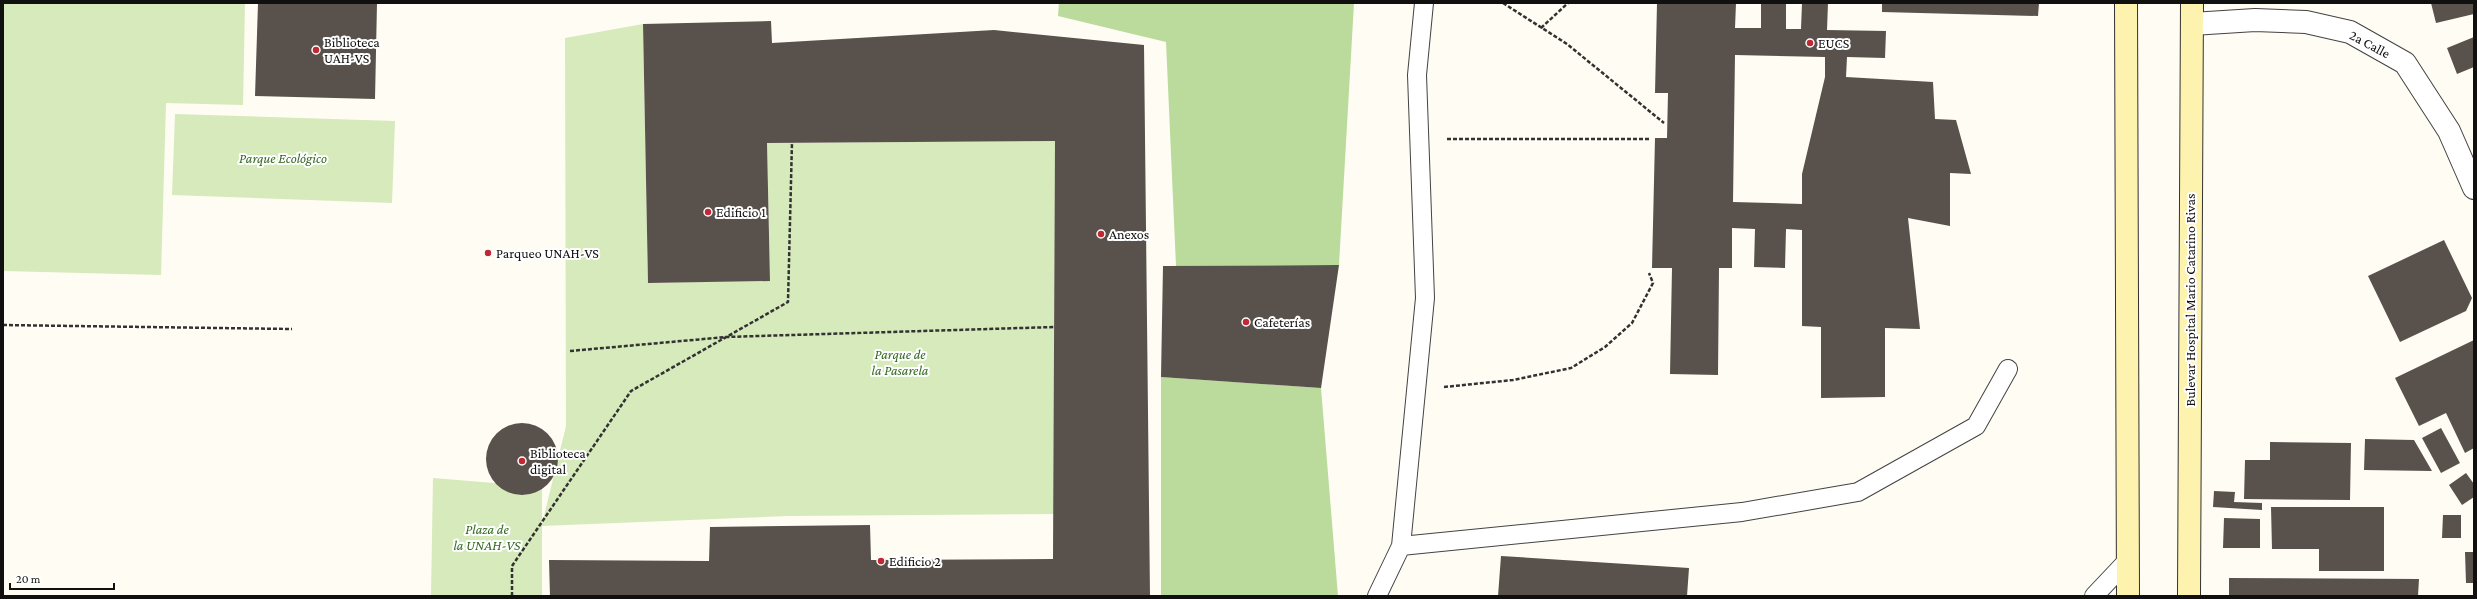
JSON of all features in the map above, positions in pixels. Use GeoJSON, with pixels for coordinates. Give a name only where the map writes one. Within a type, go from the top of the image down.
{"type":"FeatureCollection","features":[{"type":"Feature","properties":{"kind":"main road"},"geometry":{"type":"LineString","coordinates":[[2126,3],[2128,596]]}},
{"type":"Feature","properties":{"kind":"main road","name":"Bulevar Hospital Mario Catarino Rivas"},"geometry":{"type":"LineString","coordinates":[[2189,596],[2192,13]]}},
{"type":"Feature","properties":{"kind":"street","name":"2a Calle"},"geometry":{"type":"LineString","coordinates":[[2192,13],[2256,20],[2306,22],[2350,32],[2405,63],[2449,131],[2474,188]]}},
{"type":"Feature","properties":{"kind":"lane"},"geometry":{"type":"LineString","coordinates":[[1377,595],[1401,546],[1424,298],[1417,75],[1424,3]]}},
{"type":"Feature","properties":{"kind":"lane"},"geometry":{"type":"LineString","coordinates":[[1401,546],[1742,512],[1858,492],[1976,426],[2008,369]]}},
{"type":"Feature","properties":{"kind":"lane"},"geometry":{"type":"LineString","coordinates":[[2094,596],[2128,560]]}},
{"type":"Feature","properties":{"kind":"path"},"geometry":{"type":"LineString","coordinates":[[1503,3],[1567,44],[1664,123]]}},
{"type":"Feature","properties":{"kind":"path"},"geometry":{"type":"LineString","coordinates":[[1541,28],[1568,3]]}},
{"type":"Feature","properties":{"kind":"path"},"geometry":{"type":"LineString","coordinates":[[1419,139],[1651,139]]}},
{"type":"Feature","properties":{"kind":"path"},"geometry":{"type":"LineString","coordinates":[[512,596],[512,566],[631,392],[788,302],[792,142]]}},
{"type":"Feature","properties":{"kind":"path"},"geometry":{"type":"LineString","coordinates":[[1415,390],[1513,380],[1571,368],[1605,347],[1632,323],[1653,283],[1649,273]]}},
{"type":"Feature","properties":{"kind":"path"},"geometry":{"type":"LineString","coordinates":[[3,325],[292,329]]}},
{"type":"Feature","properties":{"kind":"path"},"geometry":{"type":"LineString","coordinates":[[570,351],[726,337],[1054,327]]}},
{"type":"Feature","properties":{"kind":"green space"},"geometry":{"type":"Polygon","coordinates":[[[3,3],[245,3],[243,105],[166,103],[161,275],[3,271],[3,3]]]}},
{"type":"Feature","properties":{"kind":"green space"},"geometry":{"type":"Polygon","coordinates":[[[1059,3],[1354,3],[1339,265],[1176,266],[1166,42],[1058,16],[1059,3]]]}},
{"type":"Feature","properties":{"kind":"green space","name":"Parque de la Pasarela"},"geometry":{"type":"Polygon","coordinates":[[[643,24],[648,283],[770,280],[767,143],[1055,141],[1054,514],[788,516],[542,526],[542,596],[431,596],[433,478],[494,483],[542,480],[542,524],[566,426],[565,38],[643,24]]]}},
{"type":"Feature","properties":{"kind":"green space","name":"Parque Ecológico"},"geometry":{"type":"Polygon","coordinates":[[[175,114],[395,121],[392,203],[172,195],[175,114]]]}},
{"type":"Feature","properties":{"kind":"green space"},"geometry":{"type":"Polygon","coordinates":[[[1161,377],[1321,388],[1338,596],[1161,596],[1161,377]]]}},
{"type":"Feature","properties":{"kind":"building","name":"Biblioteca UAH-VS"},"geometry":{"type":"Polygon","coordinates":[[[258,3],[377,3],[375,99],[255,96],[258,3]]]}},
{"type":"Feature","properties":{"kind":"building"},"geometry":{"type":"Polygon","coordinates":[[[1657,3],[1736,3],[1735,28],[1761,28],[1761,3],[1786,3],[1786,29],[1801,29],[1802,3],[1828,3],[1827,30],[1886,31],[1885,58],[1847,57],[1846,77],[1933,82],[1935,119],[1956,120],[1971,174],[1950,173],[1950,226],[1908,218],[1920,329],[1885,328],[1885,397],[1821,398],[1821,327],[1802,326],[1802,230],[1786,229],[1785,268],[1754,267],[1755,229],[1732,228],[1732,268],[1719,268],[1718,375],[1670,374],[1672,268],[1652,268],[1655,138],[1667,138],[1668,93],[1655,93],[1657,3]],[[1735,55],[1733,202],[1802,204],[1802,174],[1825,77],[1825,57],[1735,55]]]}},
{"type":"Feature","properties":{"kind":"building"},"geometry":{"type":"Polygon","coordinates":[[[1882,3],[2039,3],[2038,16],[1882,12],[1882,3]]]}},
{"type":"Feature","properties":{"kind":"building"},"geometry":{"type":"Polygon","coordinates":[[[2431,3],[2474,3],[2474,14],[2436,23],[2431,3]]]}},
{"type":"Feature","properties":{"kind":"building"},"geometry":{"type":"Polygon","coordinates":[[[771,21],[772,43],[994,30],[1144,45],[1150,596],[550,596],[549,560],[709,561],[710,527],[870,525],[871,560],[1053,559],[1055,141],[767,143],[770,281],[648,283],[643,24],[771,21]]]}},
{"type":"Feature","properties":{"kind":"building"},"geometry":{"type":"Polygon","coordinates":[[[2474,37],[2474,67],[2457,74],[2447,48],[2474,37]]]}},
{"type":"Feature","properties":{"kind":"building"},"geometry":{"type":"Polygon","coordinates":[[[2444,240],[2472,298],[2466,311],[2400,342],[2368,276],[2444,240]]]}},
{"type":"Feature","properties":{"kind":"building","name":"Cafeterías"},"geometry":{"type":"Polygon","coordinates":[[[1339,265],[1321,388],[1161,377],[1163,266],[1339,265]]]}},
{"type":"Feature","properties":{"kind":"building"},"geometry":{"type":"Polygon","coordinates":[[[2474,340],[2474,448],[2465,453],[2446,413],[2419,426],[2395,378],[2474,340]]]}},
{"type":"Feature","properties":{"kind":"building","name":"Biblioteca digital"},"geometry":{"type":"Polygon","coordinates":[[[515,423],[529,423],[536,425],[548,433],[556,445],[558,459],[556,473],[548,485],[536,493],[529,495],[515,495],[508,493],[496,485],[488,473],[486,466],[486,452],[488,445],[496,433],[508,425],[515,423]]]}},
{"type":"Feature","properties":{"kind":"building"},"geometry":{"type":"Polygon","coordinates":[[[2441,428],[2460,463],[2441,473],[2422,438],[2441,428]]]}},
{"type":"Feature","properties":{"kind":"building"},"geometry":{"type":"Polygon","coordinates":[[[2365,439],[2414,440],[2432,471],[2364,470],[2365,439]]]}},
{"type":"Feature","properties":{"kind":"building"},"geometry":{"type":"Polygon","coordinates":[[[2270,442],[2351,443],[2350,500],[2244,499],[2245,460],[2270,460],[2270,442]]]}},
{"type":"Feature","properties":{"kind":"building"},"geometry":{"type":"Polygon","coordinates":[[[2466,473],[2474,484],[2474,497],[2462,505],[2449,485],[2466,473]]]}},
{"type":"Feature","properties":{"kind":"building"},"geometry":{"type":"Polygon","coordinates":[[[2214,491],[2235,492],[2234,502],[2262,503],[2262,510],[2213,507],[2214,491]]]}},
{"type":"Feature","properties":{"kind":"building"},"geometry":{"type":"Polygon","coordinates":[[[2271,507],[2384,507],[2384,571],[2319,571],[2319,549],[2272,549],[2271,507]]]}},
{"type":"Feature","properties":{"kind":"building"},"geometry":{"type":"Polygon","coordinates":[[[2443,515],[2461,515],[2461,538],[2442,538],[2443,515]]]}},
{"type":"Feature","properties":{"kind":"building"},"geometry":{"type":"Polygon","coordinates":[[[2224,518],[2260,519],[2260,548],[2223,548],[2224,518]]]}},
{"type":"Feature","properties":{"kind":"building"},"geometry":{"type":"Polygon","coordinates":[[[2465,552],[2474,552],[2474,583],[2466,583],[2465,552]]]}},
{"type":"Feature","properties":{"kind":"building"},"geometry":{"type":"Polygon","coordinates":[[[1501,556],[1689,568],[1687,596],[1498,596],[1501,556]]]}},
{"type":"Feature","properties":{"kind":"building"},"geometry":{"type":"Polygon","coordinates":[[[2229,578],[2419,579],[2418,596],[2229,596],[2229,578]]]}},
{"type":"Feature","properties":{"kind":"place","name":"EUCS"},"geometry":{"type":"Point","coordinates":[1810,43]}},
{"type":"Feature","properties":{"kind":"place","name":"Biblioteca UAH-VS"},"geometry":{"type":"Point","coordinates":[316,50]}},
{"type":"Feature","properties":{"kind":"place","name":"Edificio 1"},"geometry":{"type":"Point","coordinates":[708,212]}},
{"type":"Feature","properties":{"kind":"place","name":"Anexos"},"geometry":{"type":"Point","coordinates":[1101,234]}},
{"type":"Feature","properties":{"kind":"place","name":"Parqueo UNAH-VS"},"geometry":{"type":"Point","coordinates":[488,253]}},
{"type":"Feature","properties":{"kind":"place","name":"Cafeterías"},"geometry":{"type":"Point","coordinates":[1246,322]}},
{"type":"Feature","properties":{"kind":"place","name":"Biblioteca digital"},"geometry":{"type":"Point","coordinates":[522,461]}},
{"type":"Feature","properties":{"kind":"place","name":"Edificio 2"},"geometry":{"type":"Point","coordinates":[881,561]}},
{"type":"Feature","properties":{"kind":"park label","name":"Plaza de la UNAH-VS"},"geometry":{"type":"Point","coordinates":[487,538]}}]}
